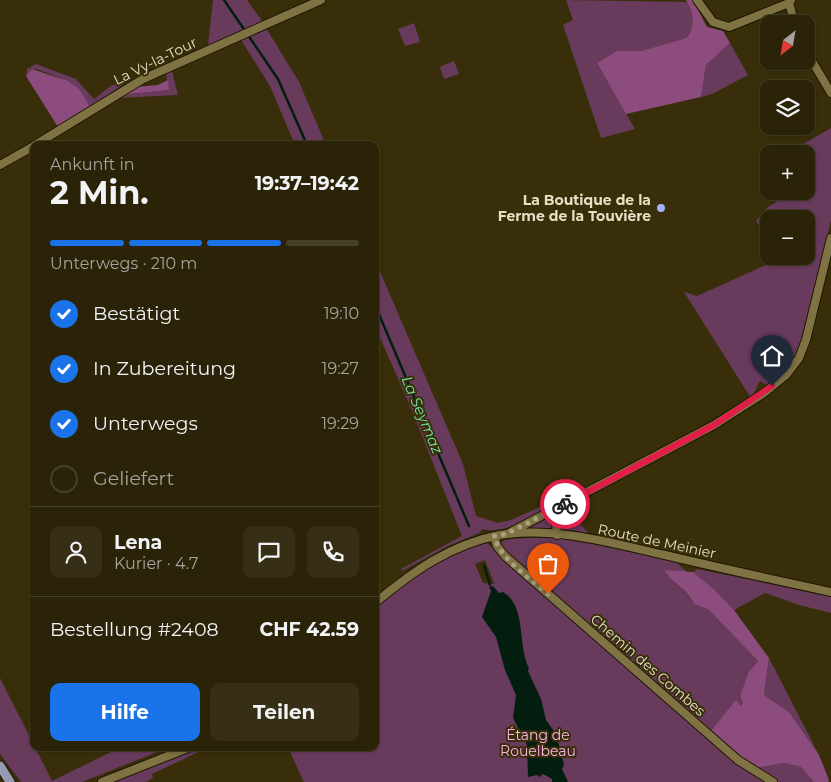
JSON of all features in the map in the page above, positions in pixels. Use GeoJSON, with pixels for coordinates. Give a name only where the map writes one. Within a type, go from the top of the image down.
{"type":"FeatureCollection","features":[{"type":"Feature","properties":{"kind":"main road"},"geometry":{"type":"LineString","coordinates":[[0,766],[10,782]]}},
{"type":"Feature","properties":{"kind":"street","name":"La Vy-la-Tour"},"geometry":{"type":"LineString","coordinates":[[40,141],[134,83],[321,0]]}},
{"type":"Feature","properties":{"kind":"street"},"geometry":{"type":"LineString","coordinates":[[697,0],[713,22],[729,27],[790,2],[793,15]]}},
{"type":"Feature","properties":{"kind":"street"},"geometry":{"type":"LineString","coordinates":[[815,66],[831,93]]}},
{"type":"Feature","properties":{"kind":"street","name":"La Vy-la-Tour"},"geometry":{"type":"LineString","coordinates":[[0,165],[30,147]]}},
{"type":"Feature","properties":{"kind":"street"},"geometry":{"type":"LineString","coordinates":[[506,534],[714,425],[751,402],[786,375],[799,358],[804,345],[831,238]]}},
{"type":"Feature","properties":{"kind":"street"},"geometry":{"type":"LineString","coordinates":[[555,510],[557,535]]}},
{"type":"Feature","properties":{"kind":"street","name":"Route de Meinier"},"geometry":{"type":"LineString","coordinates":[[379,600],[400,582],[431,561],[461,546],[506,534],[557,535],[617,544],[831,592]]}},
{"type":"Feature","properties":{"kind":"street","name":"Chemin des Combes"},"geometry":{"type":"LineString","coordinates":[[494,536],[497,546],[506,556],[613,651],[738,760],[774,782]]}},
{"type":"Feature","properties":{"kind":"street"},"geometry":{"type":"LineString","coordinates":[[102,782],[180,751]]}},
{"type":"Feature","properties":{"kind":"green space"},"geometry":{"type":"Polygon","coordinates":[[[213,0],[247,0],[262,21],[213,45],[208,45],[213,0]]]}},
{"type":"Feature","properties":{"kind":"green space"},"geometry":{"type":"Polygon","coordinates":[[[566,0],[688,2],[692,16],[692,26],[686,38],[641,51],[617,51],[597,63],[635,129],[601,138],[563,25],[573,20],[566,0]]]}},
{"type":"Feature","properties":{"kind":"green space"},"geometry":{"type":"Polygon","coordinates":[[[414,23],[420,42],[405,46],[398,29],[414,23]]]}},
{"type":"Feature","properties":{"kind":"green space"},"geometry":{"type":"Polygon","coordinates":[[[266,28],[299,82],[324,141],[293,141],[270,86],[241,40],[266,28]]]}},
{"type":"Feature","properties":{"kind":"green space"},"geometry":{"type":"Polygon","coordinates":[[[730,43],[748,75],[712,94],[701,97],[706,65],[730,43]]]}},
{"type":"Feature","properties":{"kind":"green space"},"geometry":{"type":"Polygon","coordinates":[[[454,61],[459,74],[444,79],[440,67],[454,61]]]}},
{"type":"Feature","properties":{"kind":"green space"},"geometry":{"type":"Polygon","coordinates":[[[36,64],[76,79],[94,99],[112,85],[124,84],[90,107],[73,86],[61,78],[36,69],[32,69],[26,76],[27,69],[36,64]]]}},
{"type":"Feature","properties":{"kind":"green space"},"geometry":{"type":"Polygon","coordinates":[[[172,71],[178,95],[117,98],[121,95],[169,90],[166,73],[172,71]]]}},
{"type":"Feature","properties":{"kind":"green space"},"geometry":{"type":"Polygon","coordinates":[[[831,128],[831,220],[803,340],[793,360],[767,385],[760,381],[751,398],[684,292],[697,296],[766,265],[815,265],[815,210],[765,210],[780,200],[815,200],[815,145],[802,145],[831,128]]]}},
{"type":"Feature","properties":{"kind":"green space"},"geometry":{"type":"Polygon","coordinates":[[[760,216],[760,227],[756,221],[760,216]]]}},
{"type":"Feature","properties":{"kind":"green space"},"geometry":{"type":"Polygon","coordinates":[[[379,269],[463,464],[476,516],[498,523],[511,520],[603,479],[544,513],[510,527],[495,530],[483,529],[479,533],[448,546],[402,571],[401,569],[462,536],[413,413],[379,335],[379,269]]]}},
{"type":"Feature","properties":{"kind":"green space"},"geometry":{"type":"Polygon","coordinates":[[[570,505],[573,515],[588,533],[562,529],[559,521],[560,515],[570,505]]]}},
{"type":"Feature","properties":{"kind":"green space"},"geometry":{"type":"Polygon","coordinates":[[[547,518],[552,520],[552,529],[528,528],[547,518]]]}},
{"type":"Feature","properties":{"kind":"green space"},"geometry":{"type":"Polygon","coordinates":[[[555,538],[593,544],[676,562],[688,573],[664,570],[672,580],[691,598],[694,604],[709,610],[758,661],[748,673],[740,696],[743,702],[741,706],[736,701],[710,732],[502,548],[501,543],[504,540],[555,538]]]}},
{"type":"Feature","properties":{"kind":"green space","name":"Étang de Rouelbeau"},"geometry":{"type":"Polygon","coordinates":[[[487,543],[633,673],[768,782],[304,782],[289,751],[379,751],[379,606],[426,568],[456,552],[487,543]],[[485,560],[475,564],[483,583],[494,584],[485,560]]]}},
{"type":"Feature","properties":{"kind":"green space"},"geometry":{"type":"Polygon","coordinates":[[[697,569],[831,596],[831,613],[799,605],[765,593],[734,610],[715,590],[693,572],[697,569]]]}},
{"type":"Feature","properties":{"kind":"green space"},"geometry":{"type":"Polygon","coordinates":[[[769,658],[819,755],[789,712],[764,695],[769,658]]]}},
{"type":"Feature","properties":{"kind":"green space"},"geometry":{"type":"Polygon","coordinates":[[[0,678],[30,737],[30,751],[37,751],[52,781],[113,751],[160,751],[82,782],[21,782],[0,754],[0,678]]]}},
{"type":"Feature","properties":{"kind":"green space"},"geometry":{"type":"Polygon","coordinates":[[[190,751],[201,751],[152,774],[153,778],[146,782],[114,782],[190,751]]]}},
{"type":"Feature","properties":{"kind":"green space"},"geometry":{"type":"Polygon","coordinates":[[[784,763],[801,767],[814,782],[778,782],[756,768],[784,763]]]}},
{"type":"Feature","properties":{"kind":"shaded area"},"geometry":{"type":"Polygon","coordinates":[[[686,0],[693,0],[707,27],[723,31],[730,43],[706,65],[701,97],[626,114],[597,63],[617,51],[641,51],[686,38],[691,30],[692,19],[686,0]]]}},
{"type":"Feature","properties":{"kind":"shaded area"},"geometry":{"type":"Polygon","coordinates":[[[32,69],[68,81],[80,90],[90,107],[58,127],[26,76],[32,69]]]}},
{"type":"Feature","properties":{"kind":"shaded area"},"geometry":{"type":"Polygon","coordinates":[[[168,80],[169,90],[121,95],[135,87],[158,85],[168,80]]]}},
{"type":"Feature","properties":{"kind":"shaded area"},"geometry":{"type":"Polygon","coordinates":[[[664,570],[693,572],[715,590],[734,610],[769,658],[764,695],[789,712],[819,755],[829,780],[828,782],[814,782],[801,767],[784,763],[756,768],[742,760],[710,732],[736,700],[741,706],[743,702],[740,696],[748,673],[758,661],[709,610],[694,604],[691,598],[664,570]]]}},
{"type":"Feature","properties":{"kind":"shaded area"},"geometry":{"type":"Polygon","coordinates":[[[493,586],[499,593],[503,592],[511,598],[516,607],[525,659],[529,668],[528,671],[541,699],[546,720],[556,734],[564,765],[562,769],[568,782],[552,782],[552,779],[543,774],[539,777],[537,775],[528,777],[527,745],[513,718],[516,695],[505,670],[496,637],[482,617],[491,591],[489,587],[493,586]]]}},
{"type":"Feature","properties":{"kind":"waterway","name":"La Seymaz"},"geometry":{"type":"LineString","coordinates":[[224,0],[278,79],[305,141]]}},
{"type":"Feature","properties":{"kind":"waterway","name":"La Seymaz"},"geometry":{"type":"LineString","coordinates":[[379,314],[469,526]]}},
{"type":"Feature","properties":{"kind":"waterway","name":"La Seymaz"},"geometry":{"type":"LineString","coordinates":[[484,565],[490,585]]}},
{"type":"Feature","properties":{"kind":"way so far"},"geometry":{"type":"LineString","coordinates":[[548,594],[506,556],[497,546],[494,536],[506,534],[565,504]]}},
{"type":"Feature","properties":{"kind":"place","name":"La Boutique de la Ferme de la Touvière"},"geometry":{"type":"Point","coordinates":[661,208]}},
{"type":"Feature","properties":{"kind":"route"},"geometry":{"type":"LineString","coordinates":[[565,504],[714,425],[772,386]]}}]}
